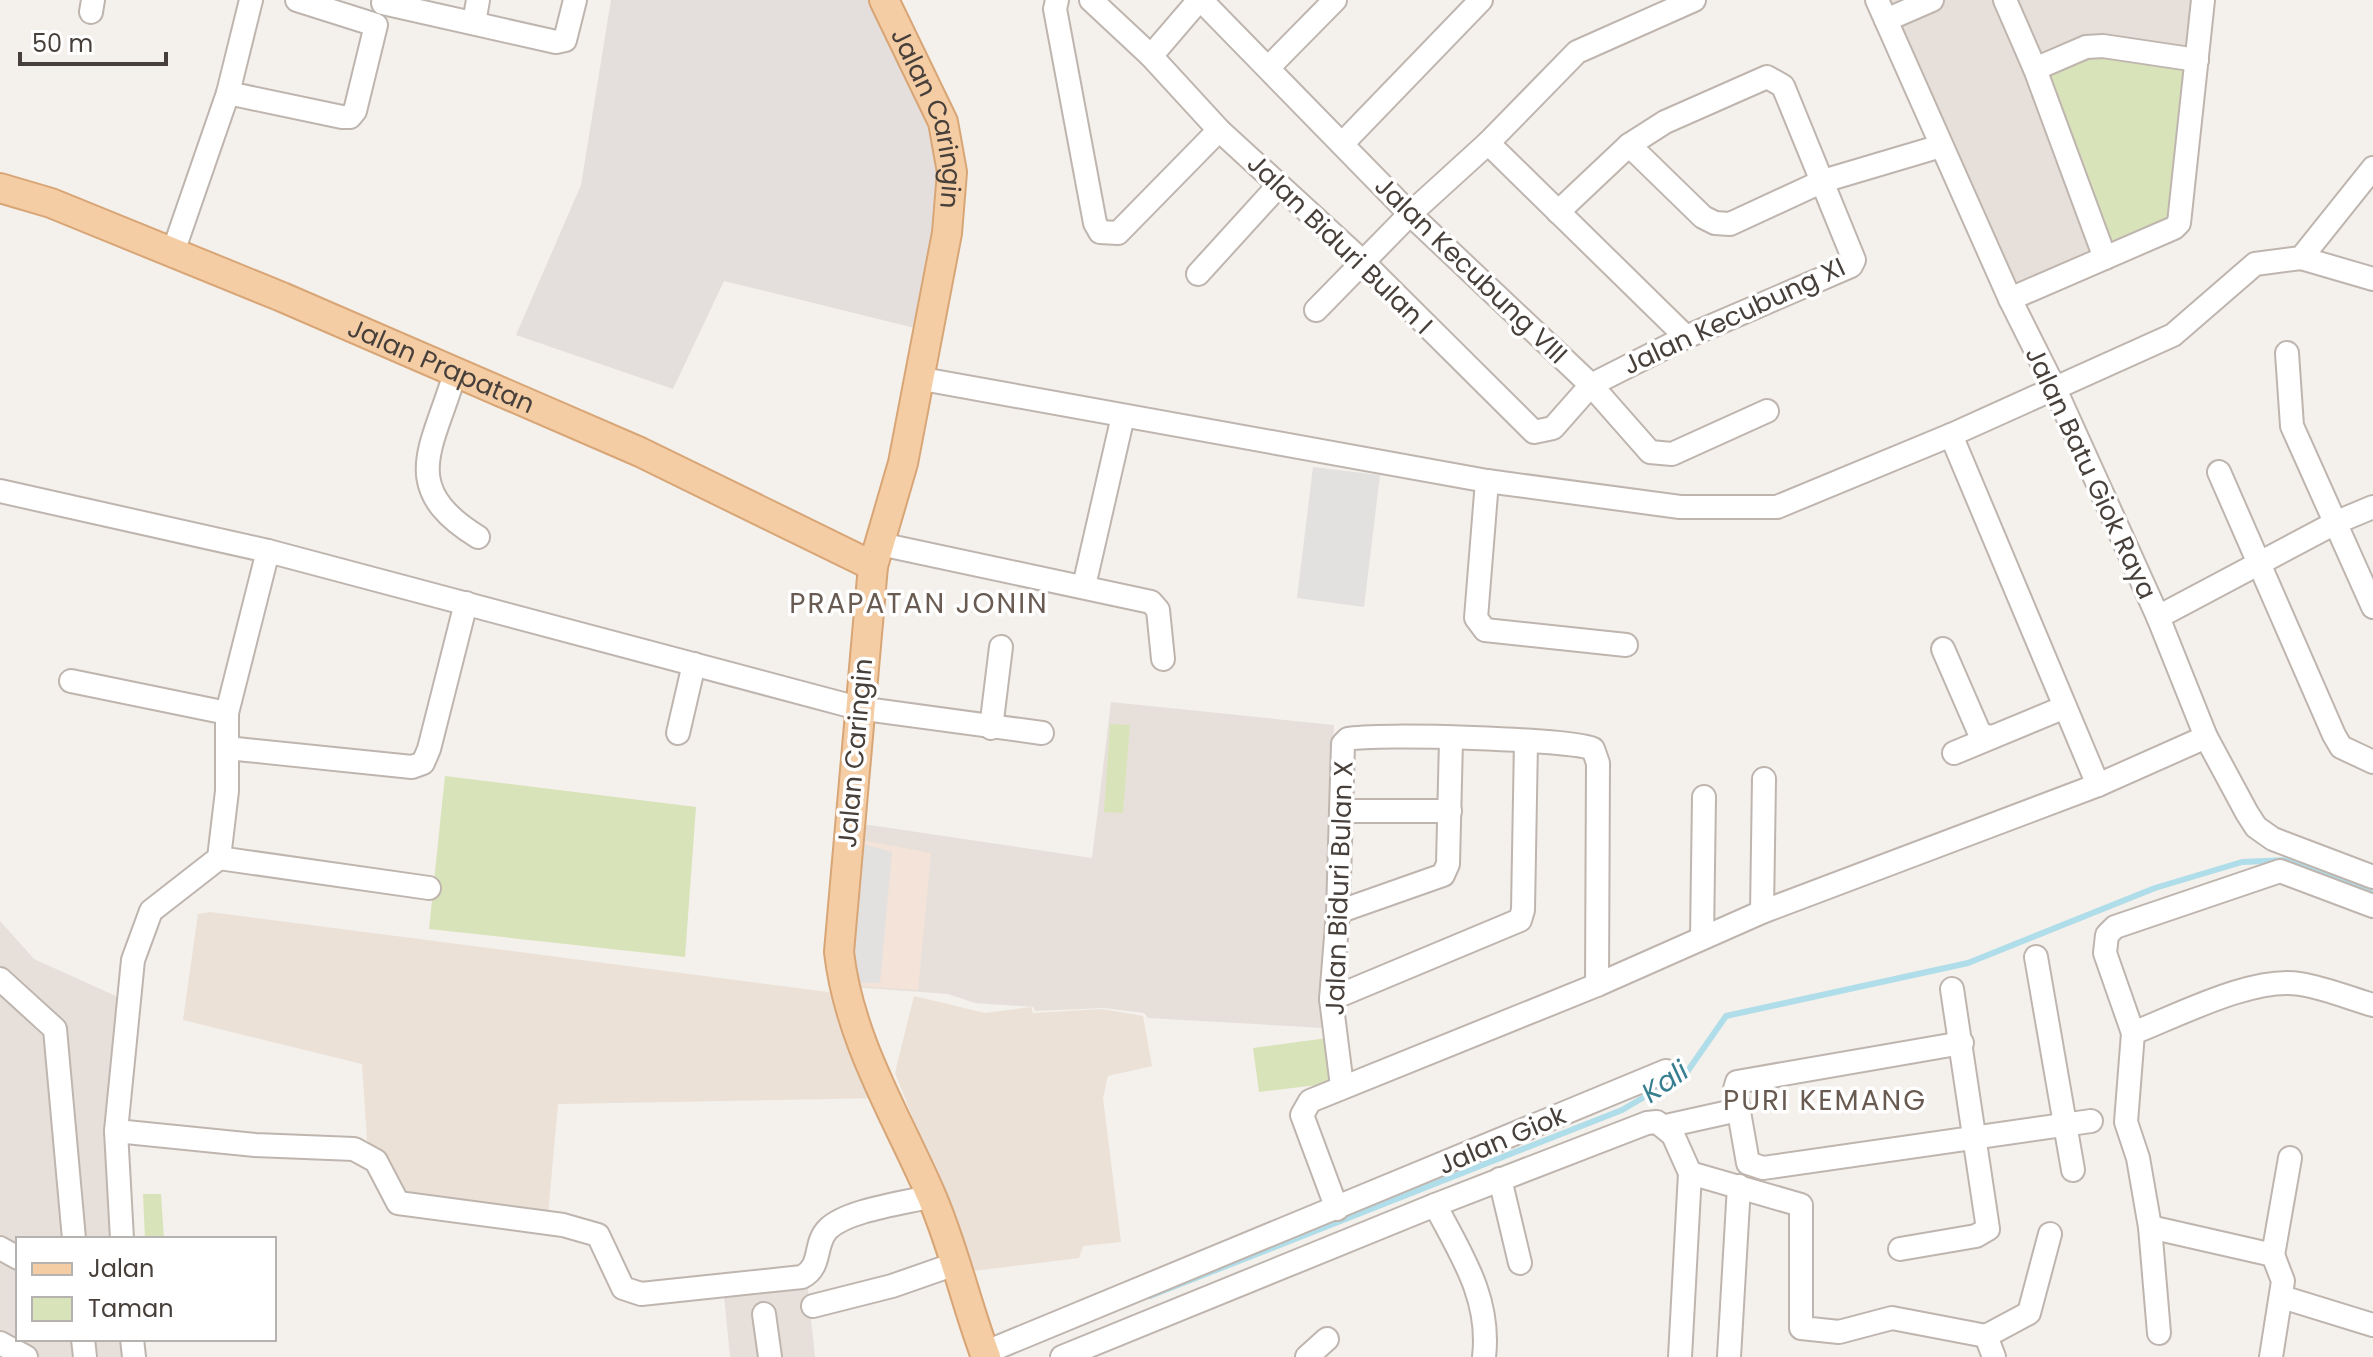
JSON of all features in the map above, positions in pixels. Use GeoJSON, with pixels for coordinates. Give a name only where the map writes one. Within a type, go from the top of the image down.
{"type":"FeatureCollection","features":[{"type":"Feature","properties":{"kind":"main road","name":"Jalan Caringin"},"geometry":{"type":"LineString","coordinates":[[884,0],[943,122],[951,158],[947,233],[903,463],[876,555],[858,708],[839,952],[844,994],[881,1091],[932,1196],[985,1355]]}},
{"type":"Feature","properties":{"kind":"main road","name":"Jalan Prapatan"},"geometry":{"type":"LineString","coordinates":[[0,188],[51,203],[173,252],[876,555]]}},
{"type":"Feature","properties":{"kind":"street"},"geometry":{"type":"LineString","coordinates":[[173,252],[228,93],[251,0]]}},
{"type":"Feature","properties":{"kind":"street"},"geometry":{"type":"LineString","coordinates":[[297,0],[376,25]]}},
{"type":"Feature","properties":{"kind":"street"},"geometry":{"type":"LineString","coordinates":[[474,23],[478,0]]}},
{"type":"Feature","properties":{"kind":"street"},"geometry":{"type":"LineString","coordinates":[[228,93],[350,117],[355,111],[383,2],[556,42],[565,40],[575,0]]}},
{"type":"Feature","properties":{"kind":"street"},"geometry":{"type":"LineString","coordinates":[[1057,0],[1061,40],[1095,223],[1100,232],[1118,233],[1219,130]]}},
{"type":"Feature","properties":{"kind":"street","name":"Jalan Biduri Bulan I"},"geometry":{"type":"LineString","coordinates":[[1091,0],[1151,56],[1219,130],[1362,261],[1534,432],[1553,428],[1591,385]]}},
{"type":"Feature","properties":{"kind":"street"},"geometry":{"type":"LineString","coordinates":[[1151,56],[1200,0]]}},
{"type":"Feature","properties":{"kind":"street","name":"Jalan Kecubung VIII"},"geometry":{"type":"LineString","coordinates":[[1200,0],[1410,214],[1591,385],[1650,452],[1672,454],[1767,411]]}},
{"type":"Feature","properties":{"kind":"street"},"geometry":{"type":"LineString","coordinates":[[1269,67],[1335,0]]}},
{"type":"Feature","properties":{"kind":"street"},"geometry":{"type":"LineString","coordinates":[[1342,144],[1481,0]]}},
{"type":"Feature","properties":{"kind":"street"},"geometry":{"type":"LineString","coordinates":[[1316,310],[1362,261],[1488,143],[1577,52],[1694,0]]}},
{"type":"Feature","properties":{"kind":"street"},"geometry":{"type":"LineString","coordinates":[[1882,10],[1932,0]]}},
{"type":"Feature","properties":{"kind":"street"},"geometry":{"type":"LineString","coordinates":[[2005,0],[2035,69],[2105,258]]}},
{"type":"Feature","properties":{"kind":"street"},"geometry":{"type":"LineString","coordinates":[[2010,299],[2179,223],[2203,0]]}},
{"type":"Feature","properties":{"kind":"street","name":"Jalan Batu Giok Raya"},"geometry":{"type":"LineString","coordinates":[[1882,10],[2010,299],[2055,389],[2158,617],[2206,737],[2256,827],[2273,839],[2373,877]]}},
{"type":"Feature","properties":{"kind":"street"},"geometry":{"type":"LineString","coordinates":[[2035,69],[2086,47],[2103,46],[2197,60]]}},
{"type":"Feature","properties":{"kind":"street","name":"Jalan Kecubung XI"},"geometry":{"type":"LineString","coordinates":[[1558,212],[1629,145],[1665,122],[1767,77],[1783,86],[1853,252],[1851,266],[1686,337],[1591,385]]}},
{"type":"Feature","properties":{"kind":"street"},"geometry":{"type":"LineString","coordinates":[[1488,143],[1686,337]]}},
{"type":"Feature","properties":{"kind":"street"},"geometry":{"type":"LineString","coordinates":[[1629,145],[1703,217],[1715,223],[1730,224],[1823,181],[1941,146]]}},
{"type":"Feature","properties":{"kind":"street"},"geometry":{"type":"LineString","coordinates":[[2301,258],[2373,168]]}},
{"type":"Feature","properties":{"kind":"street"},"geometry":{"type":"LineString","coordinates":[[1198,274],[1279,185]]}},
{"type":"Feature","properties":{"kind":"street"},"geometry":{"type":"LineString","coordinates":[[917,378],[1487,481],[1680,507],[1777,507],[1951,435],[2173,335],[2255,264],[2301,258],[2373,279]]}},
{"type":"Feature","properties":{"kind":"street"},"geometry":{"type":"LineString","coordinates":[[2287,353],[2292,426],[2373,607]]}},
{"type":"Feature","properties":{"kind":"street"},"geometry":{"type":"LineString","coordinates":[[455,373],[426,477],[440,509],[478,537]]}},
{"type":"Feature","properties":{"kind":"street"},"geometry":{"type":"LineString","coordinates":[[1084,586],[1123,416]]}},
{"type":"Feature","properties":{"kind":"street"},"geometry":{"type":"LineString","coordinates":[[1951,435],[2098,785]]}},
{"type":"Feature","properties":{"kind":"street"},"geometry":{"type":"LineString","coordinates":[[2219,472],[2334,735],[2341,747],[2373,762]]}},
{"type":"Feature","properties":{"kind":"street"},"geometry":{"type":"LineString","coordinates":[[1487,481],[1476,618],[1479,624],[1485,630],[1626,645]]}},
{"type":"Feature","properties":{"kind":"street"},"geometry":{"type":"LineString","coordinates":[[0,491],[268,551],[858,708],[1042,733]]}},
{"type":"Feature","properties":{"kind":"street"},"geometry":{"type":"LineString","coordinates":[[2158,617],[2337,522],[2373,507]]}},
{"type":"Feature","properties":{"kind":"street"},"geometry":{"type":"LineString","coordinates":[[219,858],[227,713],[268,551]]}},
{"type":"Feature","properties":{"kind":"street"},"geometry":{"type":"LineString","coordinates":[[876,555],[1084,586],[1151,602],[1158,610],[1163,659]]}},
{"type":"Feature","properties":{"kind":"street"},"geometry":{"type":"LineString","coordinates":[[227,748],[412,767],[423,763],[466,603]]}},
{"type":"Feature","properties":{"kind":"street"},"geometry":{"type":"LineString","coordinates":[[991,728],[1001,647]]}},
{"type":"Feature","properties":{"kind":"street"},"geometry":{"type":"LineString","coordinates":[[1943,649],[1980,734],[1991,737]]}},
{"type":"Feature","properties":{"kind":"street"},"geometry":{"type":"LineString","coordinates":[[678,733],[694,664]]}},
{"type":"Feature","properties":{"kind":"street"},"geometry":{"type":"LineString","coordinates":[[71,681],[227,713]]}},
{"type":"Feature","properties":{"kind":"street"},"geometry":{"type":"LineString","coordinates":[[1954,753],[2065,707]]}},
{"type":"Feature","properties":{"kind":"street"},"geometry":{"type":"LineString","coordinates":[[1337,1209],[1302,1115],[1303,1107],[1310,1101],[1597,985],[1762,912],[2098,785],[2206,737]]}},
{"type":"Feature","properties":{"kind":"street","name":"Jalan Biduri Bulan X"},"geometry":{"type":"LineString","coordinates":[[1342,1086],[1331,999],[1338,912],[1343,744],[1348,739],[1451,740]]}},
{"type":"Feature","properties":{"kind":"street"},"geometry":{"type":"LineString","coordinates":[[1338,912],[1443,875],[1448,864],[1451,740],[1583,744],[1593,749],[1598,763],[1597,985]]}},
{"type":"Feature","properties":{"kind":"street"},"geometry":{"type":"LineString","coordinates":[[1331,999],[1520,920],[1523,910],[1526,741]]}},
{"type":"Feature","properties":{"kind":"street"},"geometry":{"type":"LineString","coordinates":[[1762,912],[1764,779]]}},
{"type":"Feature","properties":{"kind":"street"},"geometry":{"type":"LineString","coordinates":[[1702,938],[1704,797]]}},
{"type":"Feature","properties":{"kind":"street"},"geometry":{"type":"LineString","coordinates":[[1342,811],[1450,811]]}},
{"type":"Feature","properties":{"kind":"street"},"geometry":{"type":"LineString","coordinates":[[122,1237],[116,1131],[133,960],[139,936],[151,911],[165,897],[219,858],[429,888]]}},
{"type":"Feature","properties":{"kind":"street"},"geometry":{"type":"LineString","coordinates":[[2159,1333],[2150,1227],[2138,1158],[2126,1122],[2133,1033],[2104,942],[2115,927],[2280,871],[2373,906]]}},
{"type":"Feature","properties":{"kind":"street"},"geometry":{"type":"LineString","coordinates":[[2036,957],[2073,1170]]}},
{"type":"Feature","properties":{"kind":"street"},"geometry":{"type":"LineString","coordinates":[[0,979],[55,1029],[74,1237]]}},
{"type":"Feature","properties":{"kind":"street"},"geometry":{"type":"LineString","coordinates":[[2133,1033],[2220,1000],[2279,983],[2300,983],[2373,1005]]}},
{"type":"Feature","properties":{"kind":"street"},"geometry":{"type":"LineString","coordinates":[[1900,1249],[1976,1236],[1988,1229],[1952,989]]}},
{"type":"Feature","properties":{"kind":"street"},"geometry":{"type":"LineString","coordinates":[[1962,1043],[1744,1078],[1737,1082],[1735,1089],[1748,1163],[1763,1168],[2091,1121]]}},
{"type":"Feature","properties":{"kind":"street","name":"Jalan Giok"},"geometry":{"type":"LineString","coordinates":[[985,1355],[1666,1071]]}},
{"type":"Feature","properties":{"kind":"street"},"geometry":{"type":"LineString","coordinates":[[1062,1357],[1500,1179],[1647,1123],[1666,1126],[1738,1110]]}},
{"type":"Feature","properties":{"kind":"street"},"geometry":{"type":"LineString","coordinates":[[1666,1126],[1690,1173],[1680,1357]]}},
{"type":"Feature","properties":{"kind":"street"},"geometry":{"type":"LineString","coordinates":[[116,1131],[255,1145],[354,1149],[376,1161],[398,1203],[563,1225],[598,1235],[623,1288],[641,1294],[802,1277],[816,1263],[822,1237],[834,1224],[932,1196]]}},
{"type":"Feature","properties":{"kind":"street"},"geometry":{"type":"LineString","coordinates":[[2271,1357],[2282,1297],[2280,1267],[2273,1255],[2290,1158]]}},
{"type":"Feature","properties":{"kind":"street"},"geometry":{"type":"LineString","coordinates":[[1690,1173],[1801,1205],[1801,1328],[1839,1332],[1892,1318],[1990,1347],[2029,1313],[2050,1234]]}},
{"type":"Feature","properties":{"kind":"street"},"geometry":{"type":"LineString","coordinates":[[1500,1179],[1520,1263]]}},
{"type":"Feature","properties":{"kind":"street"},"geometry":{"type":"LineString","coordinates":[[1729,1357],[1739,1186]]}},
{"type":"Feature","properties":{"kind":"street"},"geometry":{"type":"LineString","coordinates":[[1435,1205],[1481,1298],[1485,1323],[1484,1357]]}},
{"type":"Feature","properties":{"kind":"street"},"geometry":{"type":"LineString","coordinates":[[2150,1227],[2273,1255]]}},
{"type":"Feature","properties":{"kind":"street"},"geometry":{"type":"LineString","coordinates":[[813,1306],[892,1286],[955,1264]]}},
{"type":"Feature","properties":{"kind":"street"},"geometry":{"type":"LineString","coordinates":[[2282,1297],[2373,1325]]}},
{"type":"Feature","properties":{"kind":"street"},"geometry":{"type":"LineString","coordinates":[[764,1314],[770,1357]]}},
{"type":"Feature","properties":{"kind":"street"},"geometry":{"type":"LineString","coordinates":[[1307,1357],[1327,1339]]}},
{"type":"Feature","properties":{"kind":"street"},"geometry":{"type":"LineString","coordinates":[[0,1343],[26,1357]]}},
{"type":"Feature","properties":{"kind":"shaded area"},"geometry":{"type":"Polygon","coordinates":[[[611,0],[881,0],[945,123],[935,333],[724,281],[673,389],[516,335],[581,185],[611,0]]]}},
{"type":"Feature","properties":{"kind":"shaded area"},"geometry":{"type":"Polygon","coordinates":[[[1877,0],[2203,0],[2197,60],[2105,258],[2010,299],[1877,0]]]}},
{"type":"Feature","properties":{"kind":"shaded area"},"geometry":{"type":"Polygon","coordinates":[[[1313,467],[1380,475],[1364,607],[1297,598],[1313,467]]]}},
{"type":"Feature","properties":{"kind":"shaded area"},"geometry":{"type":"Polygon","coordinates":[[[1111,702],[1334,725],[1323,1028],[1148,1018],[1144,1013],[1104,1008],[1035,1011],[1033,1007],[975,1003],[948,994],[852,987],[856,823],[1092,858],[1111,702]]]}},
{"type":"Feature","properties":{"kind":"shaded area"},"geometry":{"type":"Polygon","coordinates":[[[856,839],[931,853],[918,990],[855,986],[852,915],[856,839]]]}},
{"type":"Feature","properties":{"kind":"shaded area"},"geometry":{"type":"Polygon","coordinates":[[[859,843],[892,852],[880,983],[858,983],[852,912],[859,843]]]}},
{"type":"Feature","properties":{"kind":"shaded area"},"geometry":{"type":"Polygon","coordinates":[[[210,912],[844,994],[884,1098],[558,1104],[548,1215],[403,1194],[367,1140],[362,1064],[183,1020],[198,914],[210,912]]]}},
{"type":"Feature","properties":{"kind":"shaded area"},"geometry":{"type":"Polygon","coordinates":[[[0,921],[34,959],[127,1001],[124,1237],[16,1237],[16,1341],[131,1341],[131,1357],[0,1357],[0,921]]]}},
{"type":"Feature","properties":{"kind":"shaded area"},"geometry":{"type":"Polygon","coordinates":[[[914,996],[985,1013],[1031,1007],[1033,1013],[1102,1009],[1143,1016],[1152,1066],[1108,1076],[1103,1098],[1121,1242],[1083,1246],[1079,1258],[973,1271],[895,1073],[914,996]]]}},
{"type":"Feature","properties":{"kind":"shaded area"},"geometry":{"type":"Polygon","coordinates":[[[807,1282],[815,1357],[730,1357],[724,1296],[807,1282]]]}},
{"type":"Feature","properties":{"kind":"green space"},"geometry":{"type":"Polygon","coordinates":[[[2086,47],[2197,60],[2181,212],[2105,258],[2035,69],[2086,47]]]}},
{"type":"Feature","properties":{"kind":"green space"},"geometry":{"type":"Polygon","coordinates":[[[1110,724],[1130,725],[1123,813],[1104,812],[1110,724]]]}},
{"type":"Feature","properties":{"kind":"green space"},"geometry":{"type":"Polygon","coordinates":[[[445,776],[696,807],[685,957],[429,929],[445,776]]]}},
{"type":"Feature","properties":{"kind":"green space"},"geometry":{"type":"Polygon","coordinates":[[[1327,1038],[1333,1083],[1259,1092],[1253,1048],[1327,1038]]]}},
{"type":"Feature","properties":{"kind":"green space"},"geometry":{"type":"Polygon","coordinates":[[[143,1194],[161,1194],[164,1237],[145,1237],[143,1194]]]}},
{"type":"Feature","properties":{"kind":"waterway","name":"Kali"},"geometry":{"type":"LineString","coordinates":[[1150,1296],[1622,1110],[1687,1072],[1726,1016],[1968,963],[2155,888],[2242,862],[2290,860],[2373,892]]}},
{"type":"Feature","properties":{"kind":"district","name":"PRAPATAN JONIN"},"geometry":{"type":"Point","coordinates":[919,603]}},
{"type":"Feature","properties":{"kind":"district","name":"PURI KEMANG"},"geometry":{"type":"Point","coordinates":[1825,1100]}}]}
